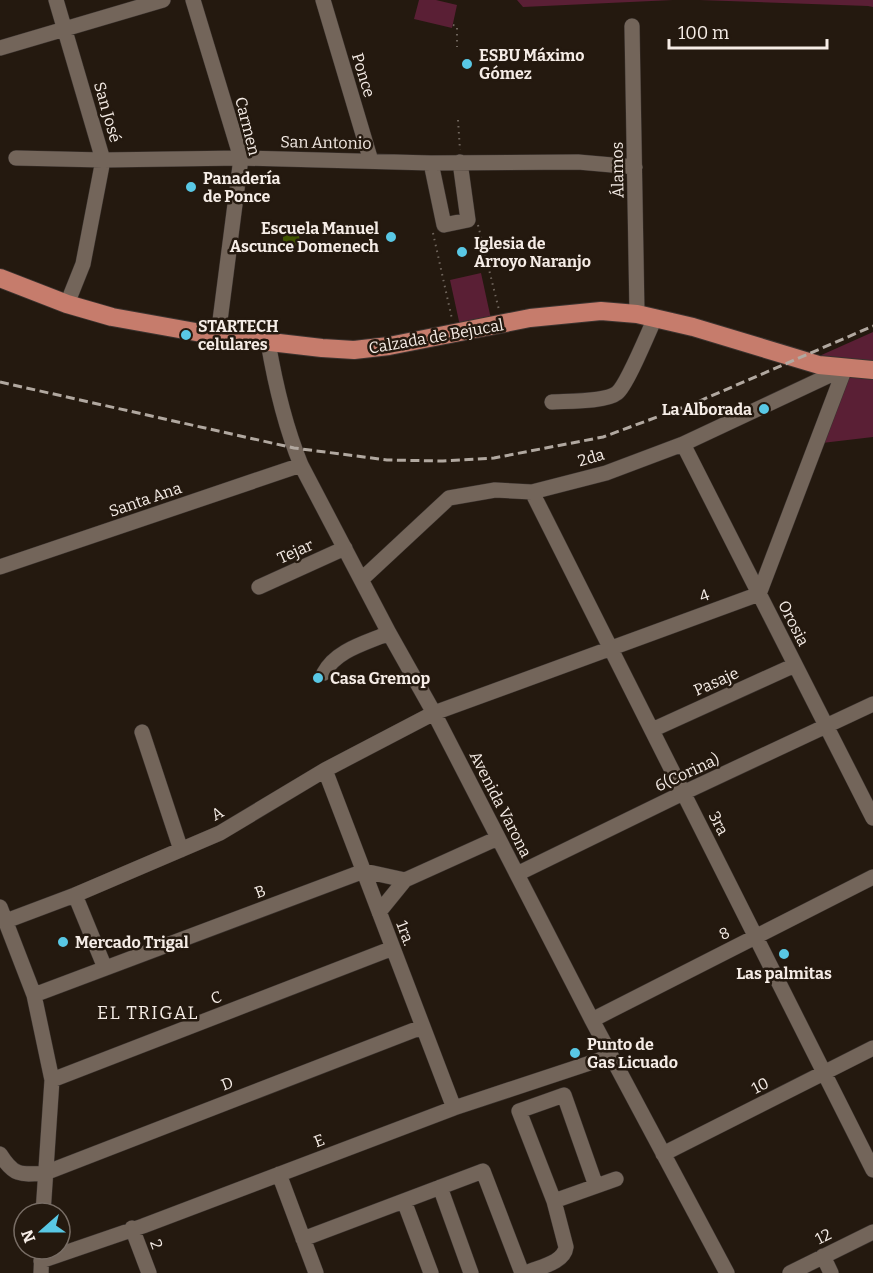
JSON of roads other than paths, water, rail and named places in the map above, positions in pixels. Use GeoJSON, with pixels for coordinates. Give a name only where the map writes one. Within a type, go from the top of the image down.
{"type":"FeatureCollection","features":[{"type":"Feature","properties":{"kind":"main road","name":"Calzada de Bejucal"},"geometry":{"type":"LineString","coordinates":[[0,279],[67,304],[112,317],[164,328],[268,342],[354,350],[389,346],[573,312],[601,311],[646,316],[693,327],[819,365],[873,370]]}},
{"type":"Feature","properties":{"kind":"street","name":"San José"},"geometry":{"type":"LineString","coordinates":[[56,0],[103,160],[83,264],[67,304]]}},
{"type":"Feature","properties":{"kind":"street"},"geometry":{"type":"LineString","coordinates":[[0,48],[163,0]]}},
{"type":"Feature","properties":{"kind":"street","name":"Carmen"},"geometry":{"type":"LineString","coordinates":[[193,0],[241,158],[218,336]]}},
{"type":"Feature","properties":{"kind":"street","name":"Ponce"},"geometry":{"type":"LineString","coordinates":[[323,0],[371,161]]}},
{"type":"Feature","properties":{"kind":"street","name":"Álamos"},"geometry":{"type":"LineString","coordinates":[[632,26],[635,167],[646,316]]}},
{"type":"Feature","properties":{"kind":"street","name":"San Antonio"},"geometry":{"type":"LineString","coordinates":[[16,158],[103,160],[241,158],[431,163],[460,158],[578,162],[635,167]]}},
{"type":"Feature","properties":{"kind":"street"},"geometry":{"type":"LineString","coordinates":[[431,163],[444,225],[468,220],[460,158]]}},
{"type":"Feature","properties":{"kind":"street"},"geometry":{"type":"LineString","coordinates":[[552,402],[608,398],[617,393],[635,361],[646,316]]}},
{"type":"Feature","properties":{"kind":"street","name":"Avenida Varona"},"geometry":{"type":"LineString","coordinates":[[268,342],[275,379],[301,465],[389,633],[434,713],[592,1020],[726,1273]]}},
{"type":"Feature","properties":{"kind":"street"},"geometry":{"type":"LineString","coordinates":[[759,594],[844,368]]}},
{"type":"Feature","properties":{"kind":"street","name":"2da"},"geometry":{"type":"LineString","coordinates":[[362,579],[449,498],[495,490],[532,492],[606,472],[683,444],[844,368]]}},
{"type":"Feature","properties":{"kind":"street","name":"Orosia"},"geometry":{"type":"LineString","coordinates":[[683,444],[827,726],[868,794],[873,818]]}},
{"type":"Feature","properties":{"kind":"street","name":"Santa Ana"},"geometry":{"type":"LineString","coordinates":[[0,567],[301,465]]}},
{"type":"Feature","properties":{"kind":"street","name":"3ra"},"geometry":{"type":"LineString","coordinates":[[532,492],[824,1072],[868,1147],[873,1170]]}},
{"type":"Feature","properties":{"kind":"street","name":"Tejar"},"geometry":{"type":"LineString","coordinates":[[259,587],[345,548]]}},
{"type":"Feature","properties":{"kind":"street","name":"4"},"geometry":{"type":"LineString","coordinates":[[434,713],[759,594]]}},
{"type":"Feature","properties":{"kind":"street"},"geometry":{"type":"LineString","coordinates":[[324,674],[328,665],[337,656],[389,633]]}},
{"type":"Feature","properties":{"kind":"street","name":"Pasaje"},"geometry":{"type":"LineString","coordinates":[[652,730],[795,665]]}},
{"type":"Feature","properties":{"kind":"street","name":"6(Corina)"},"geometry":{"type":"LineString","coordinates":[[517,874],[683,792],[873,704]]}},
{"type":"Feature","properties":{"kind":"street","name":"A"},"geometry":{"type":"LineString","coordinates":[[3,914],[75,895],[220,833],[325,770],[434,713]]}},
{"type":"Feature","properties":{"kind":"street"},"geometry":{"type":"LineString","coordinates":[[142,732],[181,850]]}},
{"type":"Feature","properties":{"kind":"street","name":"1ra."},"geometry":{"type":"LineString","coordinates":[[325,770],[454,1108]]}},
{"type":"Feature","properties":{"kind":"street"},"geometry":{"type":"LineString","coordinates":[[379,912],[405,880],[498,838]]}},
{"type":"Feature","properties":{"kind":"street"},"geometry":{"type":"LineString","coordinates":[[364,871],[405,880]]}},
{"type":"Feature","properties":{"kind":"street","name":"B"},"geometry":{"type":"LineString","coordinates":[[34,995],[364,871]]}},
{"type":"Feature","properties":{"kind":"street","name":"8"},"geometry":{"type":"LineString","coordinates":[[592,1020],[873,877]]}},
{"type":"Feature","properties":{"kind":"street"},"geometry":{"type":"LineString","coordinates":[[75,895],[105,969]]}},
{"type":"Feature","properties":{"kind":"street"},"geometry":{"type":"LineString","coordinates":[[3,914],[34,995],[52,1080],[44,1201]]}},
{"type":"Feature","properties":{"kind":"street","name":"C"},"geometry":{"type":"LineString","coordinates":[[52,1080],[393,948]]}},
{"type":"Feature","properties":{"kind":"street","name":"D"},"geometry":{"type":"LineString","coordinates":[[45,1173],[422,1027]]}},
{"type":"Feature","properties":{"kind":"street","name":"10"},"geometry":{"type":"LineString","coordinates":[[663,1154],[873,1048]]}},
{"type":"Feature","properties":{"kind":"street","name":"E"},"geometry":{"type":"LineString","coordinates":[[72,1250],[143,1226],[454,1108],[611,1056]]}},
{"type":"Feature","properties":{"kind":"street"},"geometry":{"type":"LineString","coordinates":[[303,1239],[483,1171],[524,1273],[560,1258],[565,1254],[566,1247],[554,1201],[519,1111],[564,1095],[596,1186]]}},
{"type":"Feature","properties":{"kind":"street"},"geometry":{"type":"LineString","coordinates":[[0,1154],[14,1172],[45,1173]]}},
{"type":"Feature","properties":{"kind":"street"},"geometry":{"type":"LineString","coordinates":[[279,1174],[316,1273]]}},
{"type":"Feature","properties":{"kind":"street"},"geometry":{"type":"LineString","coordinates":[[554,1201],[616,1179]]}},
{"type":"Feature","properties":{"kind":"street"},"geometry":{"type":"LineString","coordinates":[[440,1187],[471,1273]]}},
{"type":"Feature","properties":{"kind":"street"},"geometry":{"type":"LineString","coordinates":[[404,1201],[431,1273]]}},
{"type":"Feature","properties":{"kind":"street","name":"2"},"geometry":{"type":"LineString","coordinates":[[132,1228],[149,1273]]}},
{"type":"Feature","properties":{"kind":"street","name":"12"},"geometry":{"type":"LineString","coordinates":[[790,1273],[873,1232]]}},
{"type":"Feature","properties":{"kind":"street"},"geometry":{"type":"LineString","coordinates":[[823,1256],[831,1273]]}},
{"type":"Feature","properties":{"kind":"railway"},"geometry":{"type":"LineString","coordinates":[[0,382],[294,448],[387,460],[443,461],[494,458],[603,437],[695,403],[873,326]]}},
{"type":"Feature","properties":{"kind":"place","name":"ESBU Máximo Gómez"},"geometry":{"type":"Point","coordinates":[467,64]}},
{"type":"Feature","properties":{"kind":"place","name":"Panadería de Ponce"},"geometry":{"type":"Point","coordinates":[191,187]}},
{"type":"Feature","properties":{"kind":"place","name":"Escuela Manuel Ascunce Domenech"},"geometry":{"type":"Point","coordinates":[391,237]}},
{"type":"Feature","properties":{"kind":"place","name":"Iglesia de Arroyo Naranjo"},"geometry":{"type":"Point","coordinates":[462,252]}},
{"type":"Feature","properties":{"kind":"place","name":"STARTECH celulares"},"geometry":{"type":"Point","coordinates":[186,335]}},
{"type":"Feature","properties":{"kind":"place","name":"La Alborada"},"geometry":{"type":"Point","coordinates":[764,409]}},
{"type":"Feature","properties":{"kind":"place","name":"Casa Gremop"},"geometry":{"type":"Point","coordinates":[318,678]}},
{"type":"Feature","properties":{"kind":"place","name":"Mercado Trigal"},"geometry":{"type":"Point","coordinates":[63,942]}},
{"type":"Feature","properties":{"kind":"place","name":"Las palmitas"},"geometry":{"type":"Point","coordinates":[784,954]}},
{"type":"Feature","properties":{"kind":"place","name":"Punto de Gas Licuado"},"geometry":{"type":"Point","coordinates":[575,1053]}},
{"type":"Feature","properties":{"kind":"district","name":"EL TRIGAL"},"geometry":{"type":"Point","coordinates":[148,1013]}}]}
